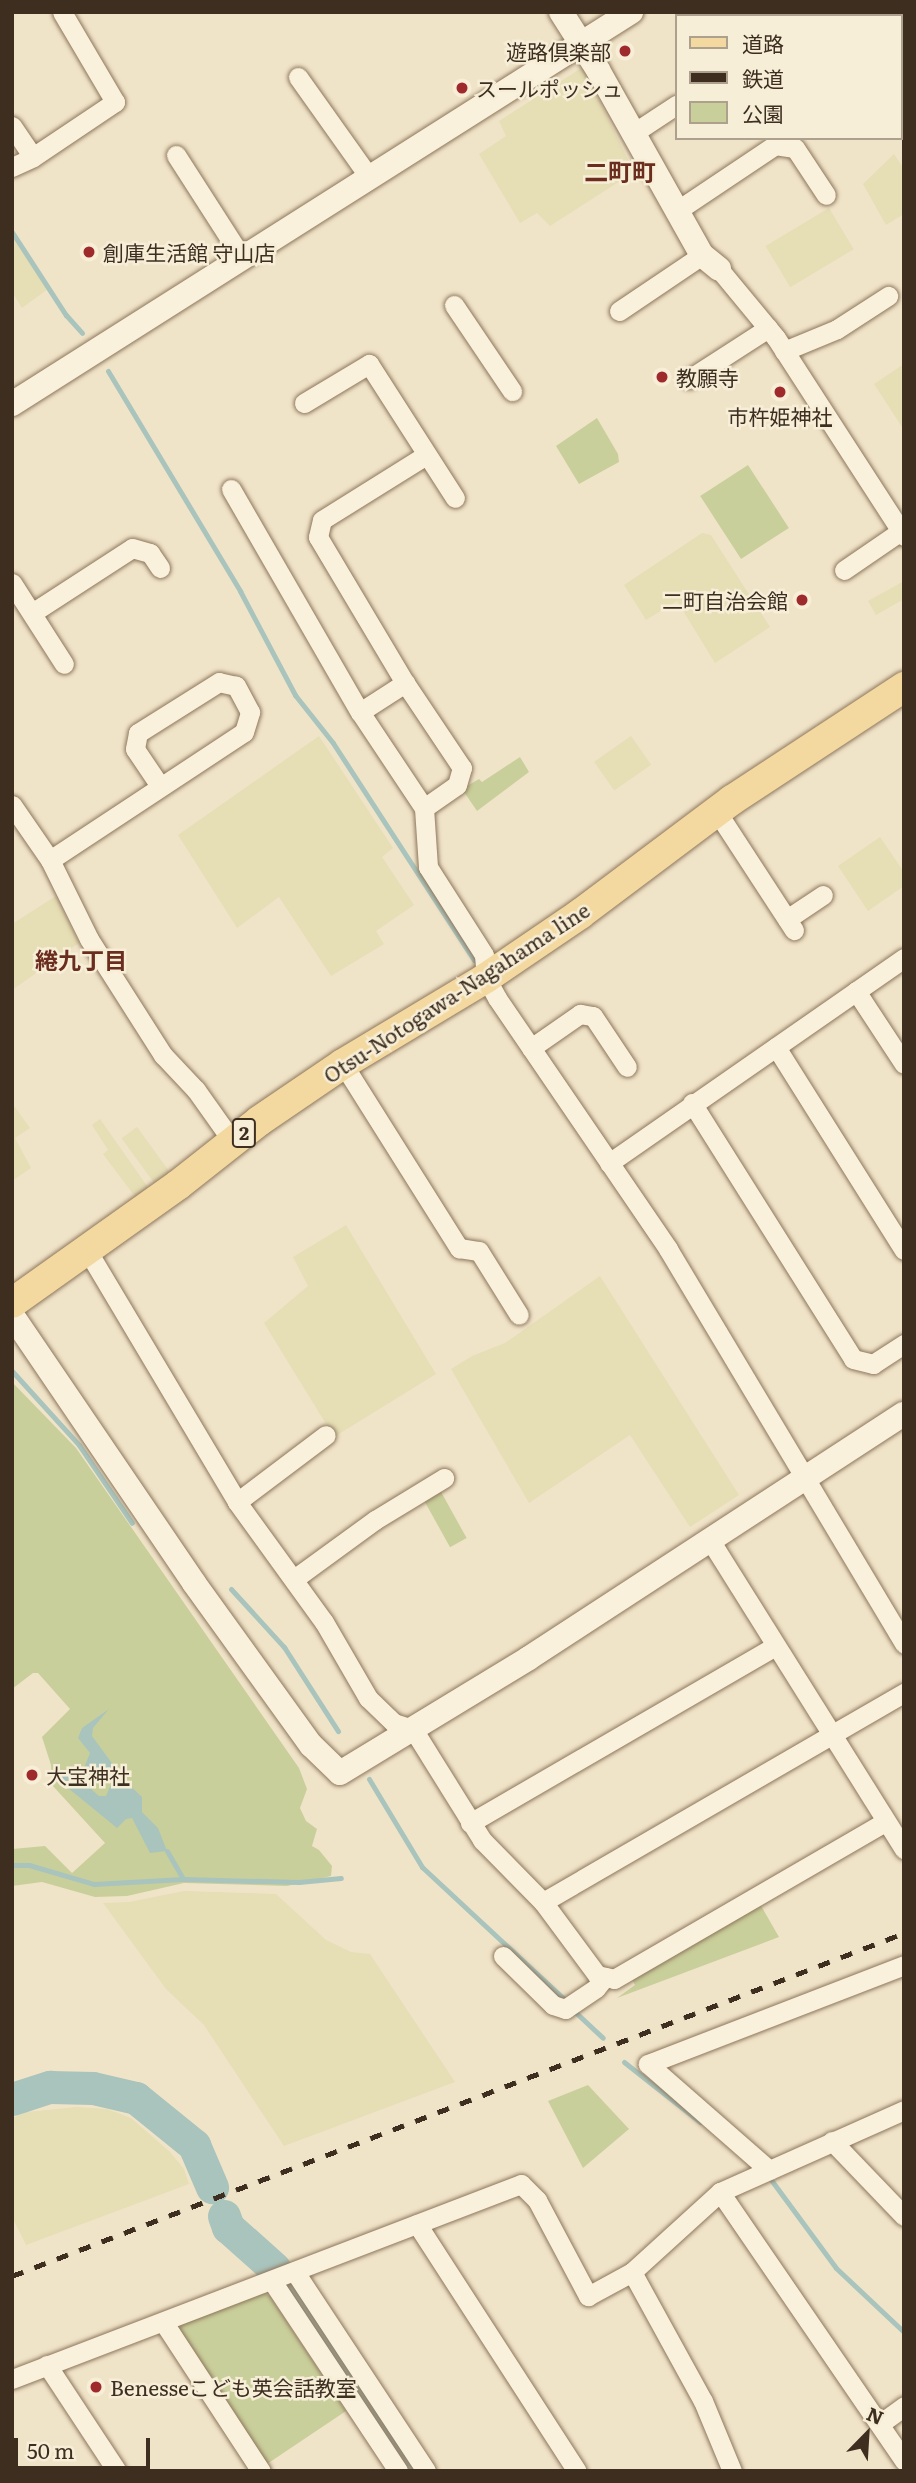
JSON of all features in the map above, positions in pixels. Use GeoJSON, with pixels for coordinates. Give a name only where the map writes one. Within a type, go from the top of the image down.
{"type":"FeatureCollection","features":[{"type":"Feature","properties":{"kind":"main road","name":"Otsu-Notogawa-Nagahama line"},"geometry":{"type":"LineString","coordinates":[[12,1303],[343,1064],[486,978],[580,914],[799,754],[904,687]]}},
{"type":"Feature","properties":{"kind":"street"},"geometry":{"type":"LineString","coordinates":[[12,167],[33,157],[116,102],[62,12]]}},
{"type":"Feature","properties":{"kind":"street"},"geometry":{"type":"LineString","coordinates":[[561,12],[675,212],[711,262],[768,328],[822,412],[900,523],[844,570]]}},
{"type":"Feature","properties":{"kind":"street"},"geometry":{"type":"LineString","coordinates":[[12,404],[631,12]]}},
{"type":"Feature","properties":{"kind":"street"},"geometry":{"type":"LineString","coordinates":[[298,77],[369,177]]}},
{"type":"Feature","properties":{"kind":"street"},"geometry":{"type":"LineString","coordinates":[[632,134],[674,106]]}},
{"type":"Feature","properties":{"kind":"street"},"geometry":{"type":"LineString","coordinates":[[12,126],[33,157]]}},
{"type":"Feature","properties":{"kind":"street"},"geometry":{"type":"LineString","coordinates":[[675,212],[775,145],[795,148],[826,195]]}},
{"type":"Feature","properties":{"kind":"street"},"geometry":{"type":"LineString","coordinates":[[176,155],[242,258]]}},
{"type":"Feature","properties":{"kind":"street"},"geometry":{"type":"LineString","coordinates":[[619,311],[711,262]]}},
{"type":"Feature","properties":{"kind":"street"},"geometry":{"type":"LineString","coordinates":[[784,351],[837,329],[888,296]]}},
{"type":"Feature","properties":{"kind":"street"},"geometry":{"type":"LineString","coordinates":[[454,305],[512,391]]}},
{"type":"Feature","properties":{"kind":"street"},"geometry":{"type":"LineString","coordinates":[[689,379],[768,328]]}},
{"type":"Feature","properties":{"kind":"street"},"geometry":{"type":"LineString","coordinates":[[304,403],[369,364],[455,498]]}},
{"type":"Feature","properties":{"kind":"street"},"geometry":{"type":"LineString","coordinates":[[424,808],[457,785],[463,768],[405,683],[318,537],[322,520],[426,455]]}},
{"type":"Feature","properties":{"kind":"street"},"geometry":{"type":"LineString","coordinates":[[231,489],[360,712],[424,808],[428,867],[484,954],[486,978],[668,1249],[904,1644]]}},
{"type":"Feature","properties":{"kind":"street"},"geometry":{"type":"LineString","coordinates":[[32,613],[132,548],[150,553],[160,568]]}},
{"type":"Feature","properties":{"kind":"street"},"geometry":{"type":"LineString","coordinates":[[12,583],[64,664]]}},
{"type":"Feature","properties":{"kind":"street"},"geometry":{"type":"LineString","coordinates":[[50,860],[244,732],[250,712],[236,686],[219,682],[138,733],[135,749],[160,786]]}},
{"type":"Feature","properties":{"kind":"street"},"geometry":{"type":"LineString","coordinates":[[360,712],[405,683]]}},
{"type":"Feature","properties":{"kind":"street"},"geometry":{"type":"LineString","coordinates":[[12,805],[50,860],[89,939],[163,1055],[196,1090],[233,1142]]}},
{"type":"Feature","properties":{"kind":"street"},"geometry":{"type":"LineString","coordinates":[[717,812],[790,924],[823,895]]}},
{"type":"Feature","properties":{"kind":"street"},"geometry":{"type":"LineString","coordinates":[[609,1163],[904,958]]}},
{"type":"Feature","properties":{"kind":"street"},"geometry":{"type":"LineString","coordinates":[[856,991],[904,1064]]}},
{"type":"Feature","properties":{"kind":"street"},"geometry":{"type":"LineString","coordinates":[[531,1048],[580,1014],[593,1016],[627,1067]]}},
{"type":"Feature","properties":{"kind":"street"},"geometry":{"type":"LineString","coordinates":[[776,1046],[904,1250]]}},
{"type":"Feature","properties":{"kind":"street"},"geometry":{"type":"LineString","coordinates":[[343,1064],[459,1248],[479,1251],[519,1315]]}},
{"type":"Feature","properties":{"kind":"street"},"geometry":{"type":"LineString","coordinates":[[692,1103],[853,1359],[873,1364],[904,1344]]}},
{"type":"Feature","properties":{"kind":"street"},"geometry":{"type":"LineString","coordinates":[[88,1250],[237,1502],[294,1579],[368,1698],[394,1723],[413,1729],[482,1840],[543,1902],[597,1975],[614,1979],[885,1822]]}},
{"type":"Feature","properties":{"kind":"street"},"geometry":{"type":"LineString","coordinates":[[12,1315],[194,1583],[311,1745],[340,1773],[710,1540],[904,1414]]}},
{"type":"Feature","properties":{"kind":"street"},"geometry":{"type":"LineString","coordinates":[[237,1502],[326,1435]]}},
{"type":"Feature","properties":{"kind":"street"},"geometry":{"type":"LineString","coordinates":[[294,1579],[375,1520],[444,1478]]}},
{"type":"Feature","properties":{"kind":"street"},"geometry":{"type":"LineString","coordinates":[[710,1540],[904,1849]]}},
{"type":"Feature","properties":{"kind":"street"},"geometry":{"type":"LineString","coordinates":[[470,1823],[775,1646]]}},
{"type":"Feature","properties":{"kind":"street"},"geometry":{"type":"LineString","coordinates":[[543,1902],[904,1693]]}},
{"type":"Feature","properties":{"kind":"street"},"geometry":{"type":"LineString","coordinates":[[503,1956],[526,1975],[553,2005],[569,2006],[596,1988],[605,1977]]}},
{"type":"Feature","properties":{"kind":"street"},"geometry":{"type":"LineString","coordinates":[[769,2170],[648,2064],[904,1965]]}},
{"type":"Feature","properties":{"kind":"street"},"geometry":{"type":"LineString","coordinates":[[12,2379],[521,2184],[537,2200],[589,2296],[632,2272],[720,2192],[904,2110]]}},
{"type":"Feature","properties":{"kind":"street"},"geometry":{"type":"LineString","coordinates":[[832,2141],[904,2216]]}},
{"type":"Feature","properties":{"kind":"street"},"geometry":{"type":"LineString","coordinates":[[720,2192],[904,2460]]}},
{"type":"Feature","properties":{"kind":"street"},"geometry":{"type":"LineString","coordinates":[[417,2224],[577,2471]]}},
{"type":"Feature","properties":{"kind":"street"},"geometry":{"type":"LineString","coordinates":[[295,2272],[426,2471]]}},
{"type":"Feature","properties":{"kind":"street"},"geometry":{"type":"LineString","coordinates":[[632,2272],[703,2401],[732,2471]]}},
{"type":"Feature","properties":{"kind":"street"},"geometry":{"type":"LineString","coordinates":[[272,2281],[398,2471]]}},
{"type":"Feature","properties":{"kind":"street"},"geometry":{"type":"LineString","coordinates":[[163,2323],[261,2471]]}},
{"type":"Feature","properties":{"kind":"street"},"geometry":{"type":"LineString","coordinates":[[47,2365],[117,2471]]}},
{"type":"Feature","properties":{"kind":"street"},"geometry":{"type":"LineString","coordinates":[[881,2423],[904,2406]]}},
{"type":"Feature","properties":{"kind":"shaded area"},"geometry":{"type":"Polygon","coordinates":[[[583,67],[634,172],[550,226],[537,213],[520,223],[479,154],[506,136],[499,121],[583,67]]]}},
{"type":"Feature","properties":{"kind":"shaded area"},"geometry":{"type":"Polygon","coordinates":[[[894,154],[904,169],[904,214],[886,225],[863,184],[894,154]]]}},
{"type":"Feature","properties":{"kind":"shaded area"},"geometry":{"type":"Polygon","coordinates":[[[829,208],[854,249],[790,287],[766,246],[829,208]]]}},
{"type":"Feature","properties":{"kind":"shaded area"},"geometry":{"type":"Polygon","coordinates":[[[12,236],[48,289],[22,308],[12,292],[12,236]]]}},
{"type":"Feature","properties":{"kind":"shaded area"},"geometry":{"type":"Polygon","coordinates":[[[904,364],[904,430],[874,384],[904,364]]]}},
{"type":"Feature","properties":{"kind":"shaded area"},"geometry":{"type":"Polygon","coordinates":[[[702,533],[711,535],[770,627],[715,663],[677,601],[646,620],[624,585],[702,533]]]}},
{"type":"Feature","properties":{"kind":"shaded area"},"geometry":{"type":"Polygon","coordinates":[[[904,581],[904,599],[876,615],[868,601],[904,581]]]}},
{"type":"Feature","properties":{"kind":"shaded area"},"geometry":{"type":"Polygon","coordinates":[[[319,736],[393,848],[382,857],[414,905],[376,931],[384,944],[331,976],[279,897],[237,928],[178,835],[319,736]]]}},
{"type":"Feature","properties":{"kind":"shaded area"},"geometry":{"type":"Polygon","coordinates":[[[631,736],[651,765],[614,790],[594,762],[631,736]]]}},
{"type":"Feature","properties":{"kind":"shaded area"},"geometry":{"type":"Polygon","coordinates":[[[880,837],[904,872],[904,886],[868,911],[838,866],[880,837]]]}},
{"type":"Feature","properties":{"kind":"shaded area"},"geometry":{"type":"Polygon","coordinates":[[[56,896],[79,943],[12,990],[12,924],[56,896]]]}},
{"type":"Feature","properties":{"kind":"shaded area"},"geometry":{"type":"Polygon","coordinates":[[[12,1103],[30,1128],[15,1138],[31,1168],[12,1181],[12,1103]]]}},
{"type":"Feature","properties":{"kind":"shaded area"},"geometry":{"type":"Polygon","coordinates":[[[100,1119],[152,1193],[139,1202],[103,1154],[108,1150],[92,1125],[100,1119]]]}},
{"type":"Feature","properties":{"kind":"shaded area"},"geometry":{"type":"Polygon","coordinates":[[[137,1127],[174,1178],[159,1189],[122,1138],[137,1127]]]}},
{"type":"Feature","properties":{"kind":"shaded area"},"geometry":{"type":"Polygon","coordinates":[[[346,1225],[436,1374],[334,1437],[264,1323],[308,1286],[293,1257],[346,1225]]]}},
{"type":"Feature","properties":{"kind":"shaded area"},"geometry":{"type":"Polygon","coordinates":[[[600,1276],[739,1495],[690,1527],[630,1435],[529,1503],[451,1369],[472,1356],[505,1343],[600,1276]]]}},
{"type":"Feature","properties":{"kind":"shaded area"},"geometry":{"type":"Polygon","coordinates":[[[184,1891],[276,1894],[326,1940],[351,1952],[370,1954],[455,2082],[284,2146],[204,2025],[166,1989],[103,1903],[129,1902],[184,1891]]]}},
{"type":"Feature","properties":{"kind":"shaded area"},"geometry":{"type":"Polygon","coordinates":[[[76,2107],[107,2109],[131,2118],[170,2152],[184,2169],[189,2184],[26,2245],[12,2217],[12,2118],[27,2112],[76,2107]]]}},
{"type":"Feature","properties":{"kind":"green space"},"geometry":{"type":"Polygon","coordinates":[[[597,418],[618,454],[619,462],[579,484],[556,446],[597,418]]]}},
{"type":"Feature","properties":{"kind":"green space"},"geometry":{"type":"Polygon","coordinates":[[[748,465],[789,528],[741,559],[700,496],[748,465]]]}},
{"type":"Feature","properties":{"kind":"green space"},"geometry":{"type":"Polygon","coordinates":[[[520,757],[529,772],[477,811],[462,789],[479,779],[482,782],[520,757]]]}},
{"type":"Feature","properties":{"kind":"green space"},"geometry":{"type":"Polygon","coordinates":[[[12,1382],[76,1448],[299,1768],[307,1789],[300,1808],[306,1821],[317,1829],[312,1846],[319,1850],[332,1866],[331,1876],[287,1886],[184,1883],[127,1896],[95,1897],[42,1882],[12,1886],[12,1849],[45,1846],[72,1873],[105,1843],[52,1785],[51,1765],[42,1737],[70,1709],[38,1673],[33,1673],[12,1689],[12,1382]]]}},
{"type":"Feature","properties":{"kind":"green space"},"geometry":{"type":"Polygon","coordinates":[[[440,1490],[467,1538],[450,1547],[423,1499],[440,1490]]]}},
{"type":"Feature","properties":{"kind":"green space"},"geometry":{"type":"Polygon","coordinates":[[[760,1904],[779,1937],[617,1998],[635,1985],[632,1979],[760,1904]]]}},
{"type":"Feature","properties":{"kind":"green space"},"geometry":{"type":"Polygon","coordinates":[[[588,2085],[629,2129],[583,2168],[548,2101],[588,2085]]]}},
{"type":"Feature","properties":{"kind":"green space"},"geometry":{"type":"Polygon","coordinates":[[[261,2292],[270,2296],[346,2411],[267,2464],[179,2331],[182,2322],[261,2292]]]}},
{"type":"Feature","properties":{"kind":"water"},"geometry":{"type":"Polygon","coordinates":[[[109,1709],[93,1728],[92,1736],[125,1781],[142,1797],[142,1812],[158,1828],[167,1851],[150,1853],[132,1818],[126,1819],[117,1828],[68,1788],[61,1777],[66,1770],[76,1772],[84,1768],[90,1753],[78,1738],[82,1728],[109,1709]],[[102,1773],[97,1774],[90,1783],[92,1790],[99,1796],[106,1796],[112,1782],[102,1773]]]}},
{"type":"Feature","properties":{"kind":"waterway"},"geometry":{"type":"LineString","coordinates":[[12,232],[66,315],[82,333]]}},
{"type":"Feature","properties":{"kind":"waterway"},"geometry":{"type":"LineString","coordinates":[[108,371],[240,591],[295,695],[333,743],[474,960]]}},
{"type":"Feature","properties":{"kind":"waterway"},"geometry":{"type":"LineString","coordinates":[[12,1371],[79,1445],[132,1523]]}},
{"type":"Feature","properties":{"kind":"waterway"},"geometry":{"type":"LineString","coordinates":[[231,1589],[284,1647],[338,1731]]}},
{"type":"Feature","properties":{"kind":"waterway"},"geometry":{"type":"LineString","coordinates":[[369,1779],[422,1867],[566,2001]]}},
{"type":"Feature","properties":{"kind":"waterway"},"geometry":{"type":"LineString","coordinates":[[167,1851],[183,1879],[299,1882],[341,1878]]}},
{"type":"Feature","properties":{"kind":"waterway"},"geometry":{"type":"LineString","coordinates":[[12,1865],[29,1865],[94,1884],[183,1879]]}},
{"type":"Feature","properties":{"kind":"waterway"},"geometry":{"type":"LineString","coordinates":[[572,2009],[603,2038]]}},
{"type":"Feature","properties":{"kind":"waterway"},"geometry":{"type":"LineString","coordinates":[[624,2062],[700,2122]]}},
{"type":"Feature","properties":{"kind":"waterway"},"geometry":{"type":"LineString","coordinates":[[12,2099],[50,2087],[93,2088],[136,2098],[194,2145],[212,2187]]}},
{"type":"Feature","properties":{"kind":"waterway"},"geometry":{"type":"LineString","coordinates":[[769,2177],[836,2268],[904,2332]]}},
{"type":"Feature","properties":{"kind":"waterway"},"geometry":{"type":"LineString","coordinates":[[224,2216],[228,2227],[274,2268]]}},
{"type":"Feature","properties":{"kind":"waterway"},"geometry":{"type":"LineString","coordinates":[[293,2290],[412,2471]]}},
{"type":"Feature","properties":{"kind":"railway"},"geometry":{"type":"LineString","coordinates":[[12,2276],[904,1933]]}},
{"type":"Feature","properties":{"kind":"place","name":"遊路倶楽部"},"geometry":{"type":"Point","coordinates":[625,51]}},
{"type":"Feature","properties":{"kind":"place","name":"スールポッシュ"},"geometry":{"type":"Point","coordinates":[462,88]}},
{"type":"Feature","properties":{"kind":"place","name":"創庫生活館 守山店"},"geometry":{"type":"Point","coordinates":[89,252]}},
{"type":"Feature","properties":{"kind":"place","name":"教願寺"},"geometry":{"type":"Point","coordinates":[662,377]}},
{"type":"Feature","properties":{"kind":"place","name":"市杵姫神社"},"geometry":{"type":"Point","coordinates":[780,392]}},
{"type":"Feature","properties":{"kind":"place","name":"二町自治会館"},"geometry":{"type":"Point","coordinates":[802,600]}},
{"type":"Feature","properties":{"kind":"place","name":"大宝神社"},"geometry":{"type":"Point","coordinates":[32,1775]}},
{"type":"Feature","properties":{"kind":"place","name":"Benesseこども英会話教室"},"geometry":{"type":"Point","coordinates":[96,2387]}},
{"type":"Feature","properties":{"kind":"district","name":"二町町"},"geometry":{"type":"Point","coordinates":[620,171]}},
{"type":"Feature","properties":{"kind":"district","name":"綣九丁目"},"geometry":{"type":"Point","coordinates":[81,959]}}]}
